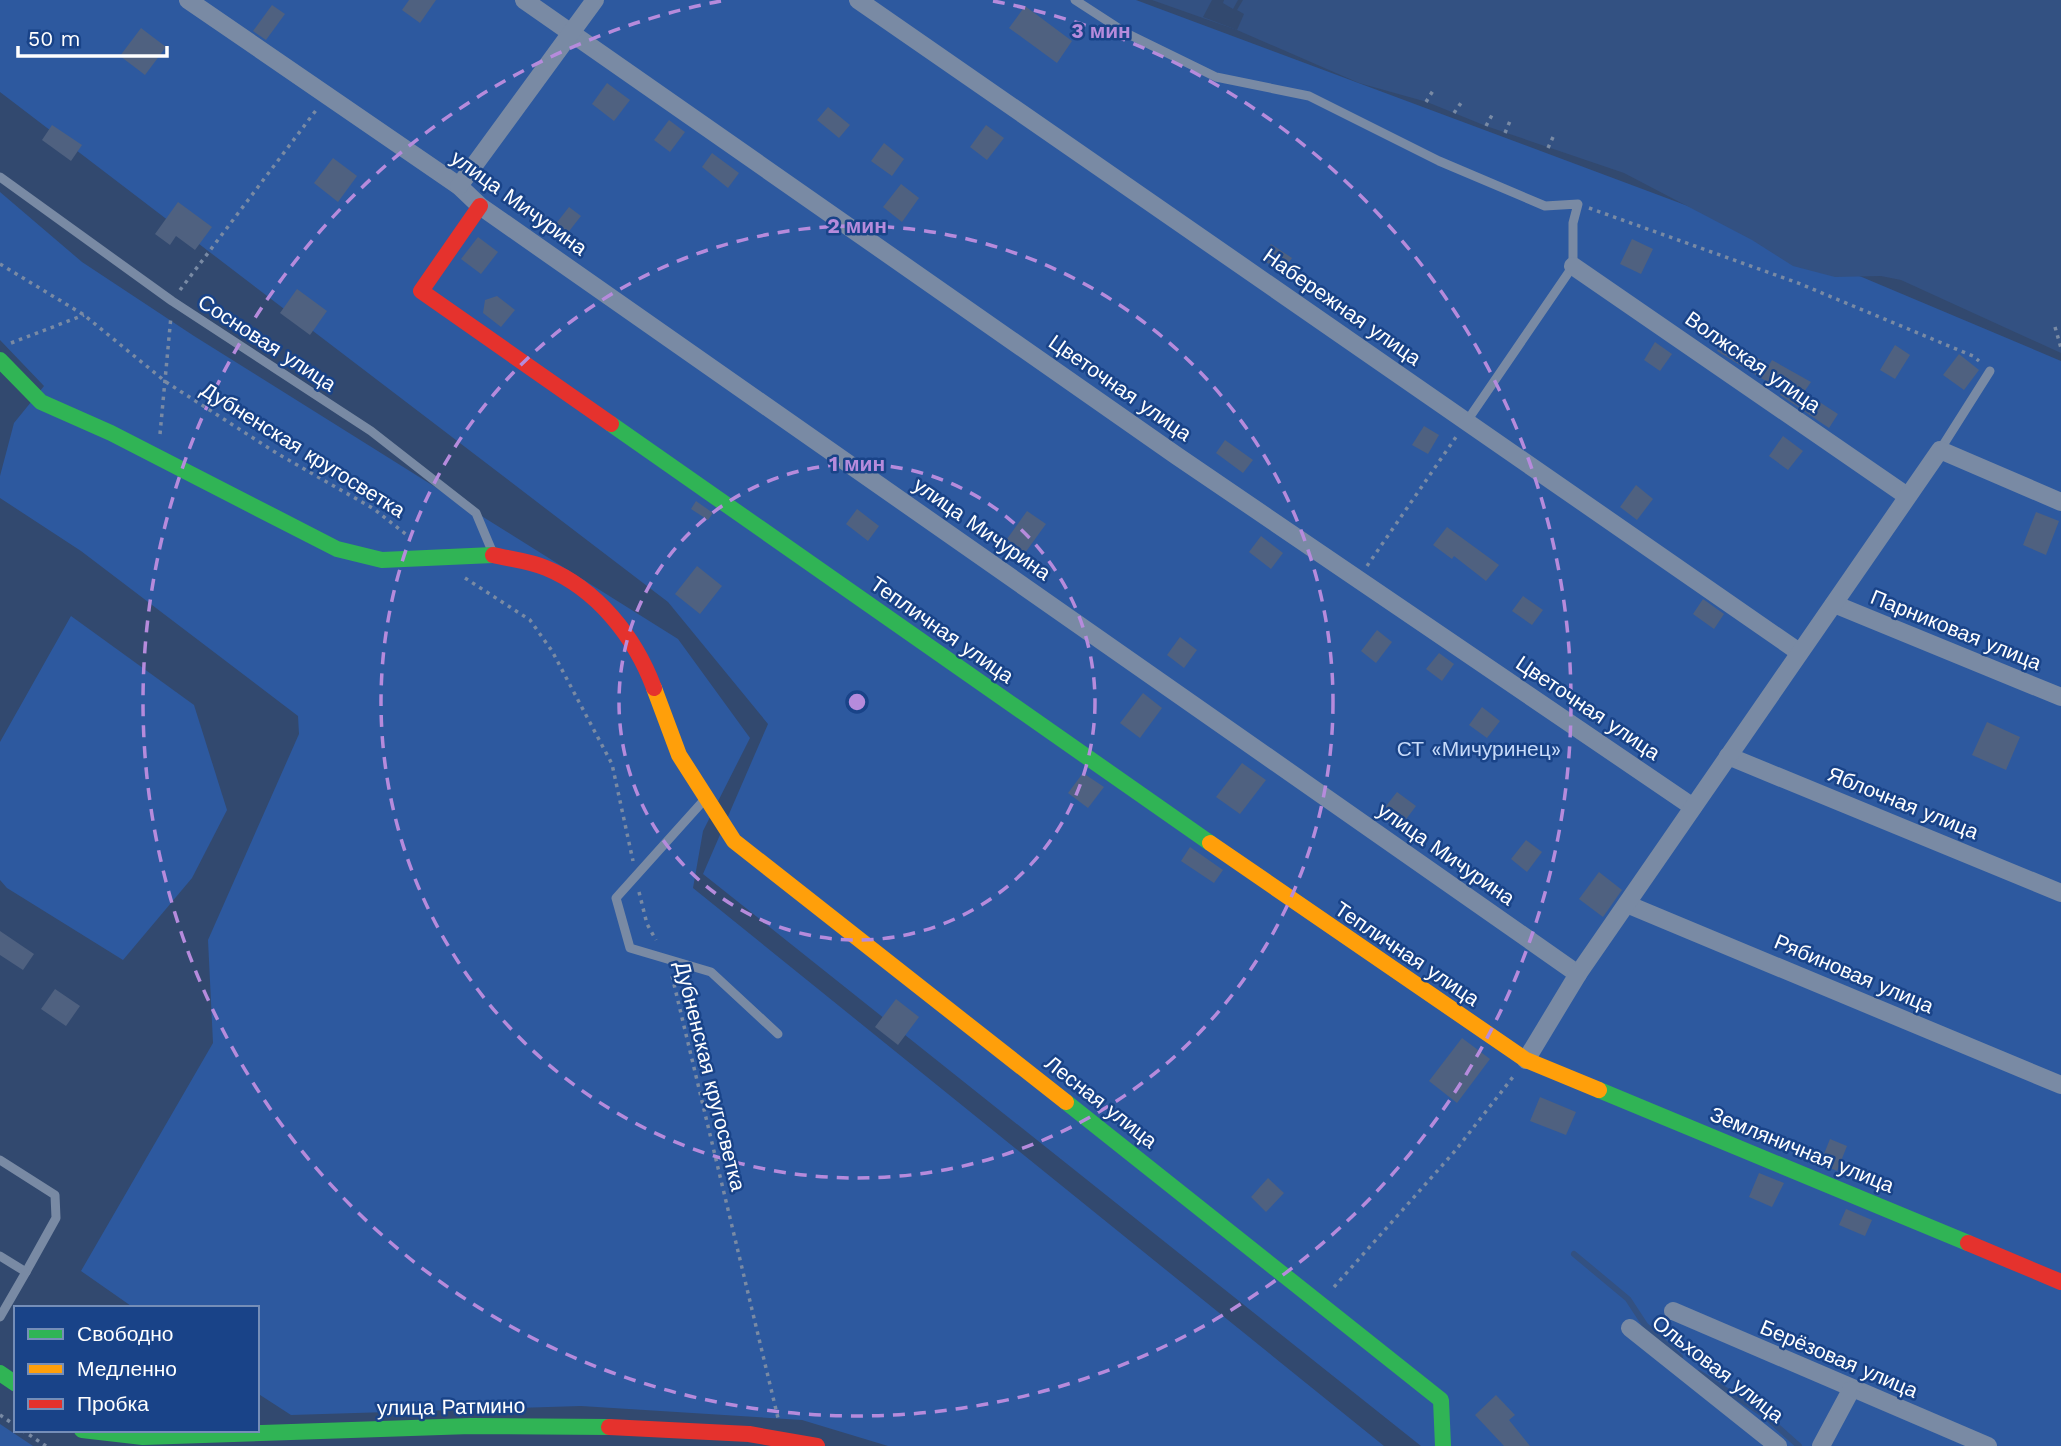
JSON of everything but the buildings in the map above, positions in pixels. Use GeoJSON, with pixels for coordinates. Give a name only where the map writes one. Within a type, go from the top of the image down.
{"type":"FeatureCollection","features":[{"type":"Feature","properties":{"kind":"street","name":"улица Мичурина"},"geometry":{"type":"LineString","coordinates":[[188,0],[459,186],[480,206],[1578,974]]}},
{"type":"Feature","properties":{"kind":"street","name":"Цветочная улица"},"geometry":{"type":"LineString","coordinates":[[524,0],[1358,579],[1693,807]]}},
{"type":"Feature","properties":{"kind":"street"},"geometry":{"type":"LineString","coordinates":[[459,186],[569,31],[595,0]]}},
{"type":"Feature","properties":{"kind":"street","name":"Набережная улица"},"geometry":{"type":"LineString","coordinates":[[858,0],[1800,652]]}},
{"type":"Feature","properties":{"kind":"street","name":"Тепличная улица"},"geometry":{"type":"LineString","coordinates":[[480,206],[421,291],[1352,942],[1526,1060]]}},
{"type":"Feature","properties":{"kind":"street","name":"Волжская улица"},"geometry":{"type":"LineString","coordinates":[[1573,266],[1908,496]]}},
{"type":"Feature","properties":{"kind":"street","name":"Лесная улица"},"geometry":{"type":"LineString","coordinates":[[0,360],[41,402],[158,457],[337,548],[382,560],[494,555],[545,568],[601,603],[643,658],[679,755],[734,841],[1321,1302],[1441,1400],[1443,1446]]}},
{"type":"Feature","properties":{"kind":"street"},"geometry":{"type":"LineString","coordinates":[[1526,1060],[1578,974],[1629,905],[1693,807],[1940,450],[2061,502]]}},
{"type":"Feature","properties":{"kind":"street","name":"Парниковая улица"},"geometry":{"type":"LineString","coordinates":[[1834,604],[2061,698]]}},
{"type":"Feature","properties":{"kind":"street","name":"Яблочная улица"},"geometry":{"type":"LineString","coordinates":[[1728,756],[2061,893]]}},
{"type":"Feature","properties":{"kind":"street","name":"Рябиновая улица"},"geometry":{"type":"LineString","coordinates":[[1629,905],[2061,1085]]}},
{"type":"Feature","properties":{"kind":"street","name":"Земляничная улица"},"geometry":{"type":"LineString","coordinates":[[1526,1060],[2061,1282]]}},
{"type":"Feature","properties":{"kind":"street","name":"Берёзовая улица"},"geometry":{"type":"LineString","coordinates":[[1673,1311],[1852,1390],[1988,1446]]}},
{"type":"Feature","properties":{"kind":"street","name":"Ольховая улица"},"geometry":{"type":"LineString","coordinates":[[1630,1328],[1778,1446]]}},
{"type":"Feature","properties":{"kind":"street"},"geometry":{"type":"LineString","coordinates":[[1821,1446],[1852,1390]]}},
{"type":"Feature","properties":{"kind":"street","name":"улица Ратмино"},"geometry":{"type":"LineString","coordinates":[[110,1432],[192,1435],[471,1426],[633,1426],[783,1436],[817,1446]]}},
{"type":"Feature","properties":{"kind":"street"},"geometry":{"type":"LineString","coordinates":[[84,1432],[103,1446]]}},
{"type":"Feature","properties":{"kind":"street"},"geometry":{"type":"LineString","coordinates":[[171,1446],[192,1435]]}},
{"type":"Feature","properties":{"kind":"lane"},"geometry":{"type":"LineString","coordinates":[[1075,0],[1126,33],[1216,77],[1309,96],[1438,161],[1545,206],[1577,204],[1573,223],[1573,266],[1467,421]]}},
{"type":"Feature","properties":{"kind":"lane","name":"Сосновая улица"},"geometry":{"type":"LineString","coordinates":[[0,177],[172,301],[371,431],[476,513],[494,555]]}},
{"type":"Feature","properties":{"kind":"lane"},"geometry":{"type":"LineString","coordinates":[[1940,450],[1990,371]]}},
{"type":"Feature","properties":{"kind":"lane"},"geometry":{"type":"LineString","coordinates":[[706,797],[616,898],[631,948],[711,972],[778,1034]]}},
{"type":"Feature","properties":{"kind":"lane"},"geometry":{"type":"LineString","coordinates":[[0,1160],[55,1195],[56,1218],[0,1317]]}},
{"type":"Feature","properties":{"kind":"lane"},"geometry":{"type":"LineString","coordinates":[[0,1256],[26,1272]]}},
{"type":"Feature","properties":{"kind":"lane"},"geometry":{"type":"LineString","coordinates":[[192,1435],[212,1446]]}},
{"type":"Feature","properties":{"kind":"path"},"geometry":{"type":"LineString","coordinates":[[1426,102],[1434,89]]}},
{"type":"Feature","properties":{"kind":"path"},"geometry":{"type":"LineString","coordinates":[[158,457],[172,301],[326,96]]}},
{"type":"Feature","properties":{"kind":"path"},"geometry":{"type":"LineString","coordinates":[[1454,113],[1463,100]]}},
{"type":"Feature","properties":{"kind":"path"},"geometry":{"type":"LineString","coordinates":[[1486,127],[1492,115]]}},
{"type":"Feature","properties":{"kind":"path"},"geometry":{"type":"LineString","coordinates":[[1505,133],[1510,121]]}},
{"type":"Feature","properties":{"kind":"path"},"geometry":{"type":"LineString","coordinates":[[1548,148],[1554,135]]}},
{"type":"Feature","properties":{"kind":"path"},"geometry":{"type":"LineString","coordinates":[[1577,204],[1798,283],[1973,356],[1990,371]]}},
{"type":"Feature","properties":{"kind":"path","name":"Дубненская кругосветка"},"geometry":{"type":"LineString","coordinates":[[0,264],[84,315],[166,382],[278,454],[374,509],[435,558],[530,620],[552,651],[612,764],[627,825],[635,878],[647,924],[668,961],[783,1436]]}},
{"type":"Feature","properties":{"kind":"path"},"geometry":{"type":"LineString","coordinates":[[0,347],[84,315]]}},
{"type":"Feature","properties":{"kind":"path"},"geometry":{"type":"LineString","coordinates":[[2055,327],[2061,348]]}},
{"type":"Feature","properties":{"kind":"path"},"geometry":{"type":"LineString","coordinates":[[1358,579],[1467,421]]}},
{"type":"Feature","properties":{"kind":"path"},"geometry":{"type":"LineString","coordinates":[[1321,1302],[1455,1151],[1526,1060]]}},
{"type":"Feature","properties":{"kind":"path"},"geometry":{"type":"LineString","coordinates":[[25,1432],[46,1446]]}},
{"type":"Feature","properties":{"kind":"green space","name":"СТ «Мичуринец»"},"geometry":{"type":"Polygon","coordinates":[[[0,0],[1136,0],[1736,224],[2061,361],[2061,1446],[1421,1446],[703,874],[768,724],[668,602],[0,92],[0,0]]]}},
{"type":"Feature","properties":{"kind":"green space"},"geometry":{"type":"Polygon","coordinates":[[[0,192],[82,262],[194,336],[678,639],[750,738],[703,831],[693,888],[1384,1446],[888,1446],[802,1420],[581,1406],[291,1415],[259,1394],[259,1306],[131,1306],[81,1271],[213,1043],[208,940],[299,734],[298,716],[81,551],[0,498],[0,476],[14,423],[44,386],[0,340],[0,192]]]}},
{"type":"Feature","properties":{"kind":"green space"},"geometry":{"type":"Polygon","coordinates":[[[71,616],[194,705],[227,810],[192,878],[123,960],[7,888],[0,880],[0,742],[71,616]]]}},
{"type":"Feature","properties":{"kind":"green space"},"geometry":{"type":"Polygon","coordinates":[[[0,1424],[33,1446],[0,1446],[0,1424]]]}},
{"type":"Feature","properties":{"kind":"shaded area"},"geometry":{"type":"Polygon","coordinates":[[[1152,0],[2061,0],[2061,353],[1901,280],[1881,276],[1835,277],[1793,266],[1752,240],[1624,173],[1486,126],[1427,102],[1359,83],[1237,30],[1152,0]]]}},
{"type":"Feature","properties":{"kind":"pier"},"geometry":{"type":"Polygon","coordinates":[[[1212,0],[1224,0],[1223,3],[1233,9],[1238,0],[1243,0],[1237,10],[1244,14],[1237,30],[1203,17],[1212,0]]]}},
{"type":"Feature","properties":{"kind":"waterway"},"geometry":{"type":"LineString","coordinates":[[1574,1254],[1628,1299],[1645,1325],[1680,1357]]}},
{"type":"Feature","properties":{"kind":"waterway"},"geometry":{"type":"LineString","coordinates":[[1699,1373],[1763,1414],[1799,1446]]}},
{"type":"Feature","properties":{"kind":"traffic: fast"},"geometry":{"type":"LineString","coordinates":[[0,360],[41,402],[111,433],[337,549],[382,560],[493,555]]}},
{"type":"Feature","properties":{"kind":"traffic: fast"},"geometry":{"type":"LineString","coordinates":[[611,424],[1210,843]]}},
{"type":"Feature","properties":{"kind":"traffic: fast"},"geometry":{"type":"LineString","coordinates":[[1599,1090],[1968,1243]]}},
{"type":"Feature","properties":{"kind":"traffic: fast"},"geometry":{"type":"LineString","coordinates":[[1066,1102],[1441,1400],[1443,1446]]}},
{"type":"Feature","properties":{"kind":"traffic: fast"},"geometry":{"type":"LineString","coordinates":[[0,1373],[14,1383]]}},
{"type":"Feature","properties":{"kind":"traffic: fast"},"geometry":{"type":"LineString","coordinates":[[99,1432],[143,1437],[471,1426],[609,1427]]}},
{"type":"Feature","properties":{"kind":"traffic: slow"},"geometry":{"type":"LineString","coordinates":[[654,688],[679,755],[734,841],[1066,1102]]}},
{"type":"Feature","properties":{"kind":"traffic: slow"},"geometry":{"type":"LineString","coordinates":[[1210,843],[1526,1060],[1599,1090]]}},
{"type":"Feature","properties":{"kind":"traffic: jam"},"geometry":{"type":"LineString","coordinates":[[480,206],[421,291],[611,424]]}},
{"type":"Feature","properties":{"kind":"traffic: jam"},"geometry":{"type":"LineString","coordinates":[[493,555],[540,566],[582,588],[625,633],[654,688]]}},
{"type":"Feature","properties":{"kind":"traffic: jam"},"geometry":{"type":"LineString","coordinates":[[1968,1243],[2061,1282]]}},
{"type":"Feature","properties":{"kind":"traffic: jam"},"geometry":{"type":"LineString","coordinates":[[609,1427],[749,1434],[817,1446]]}}]}
